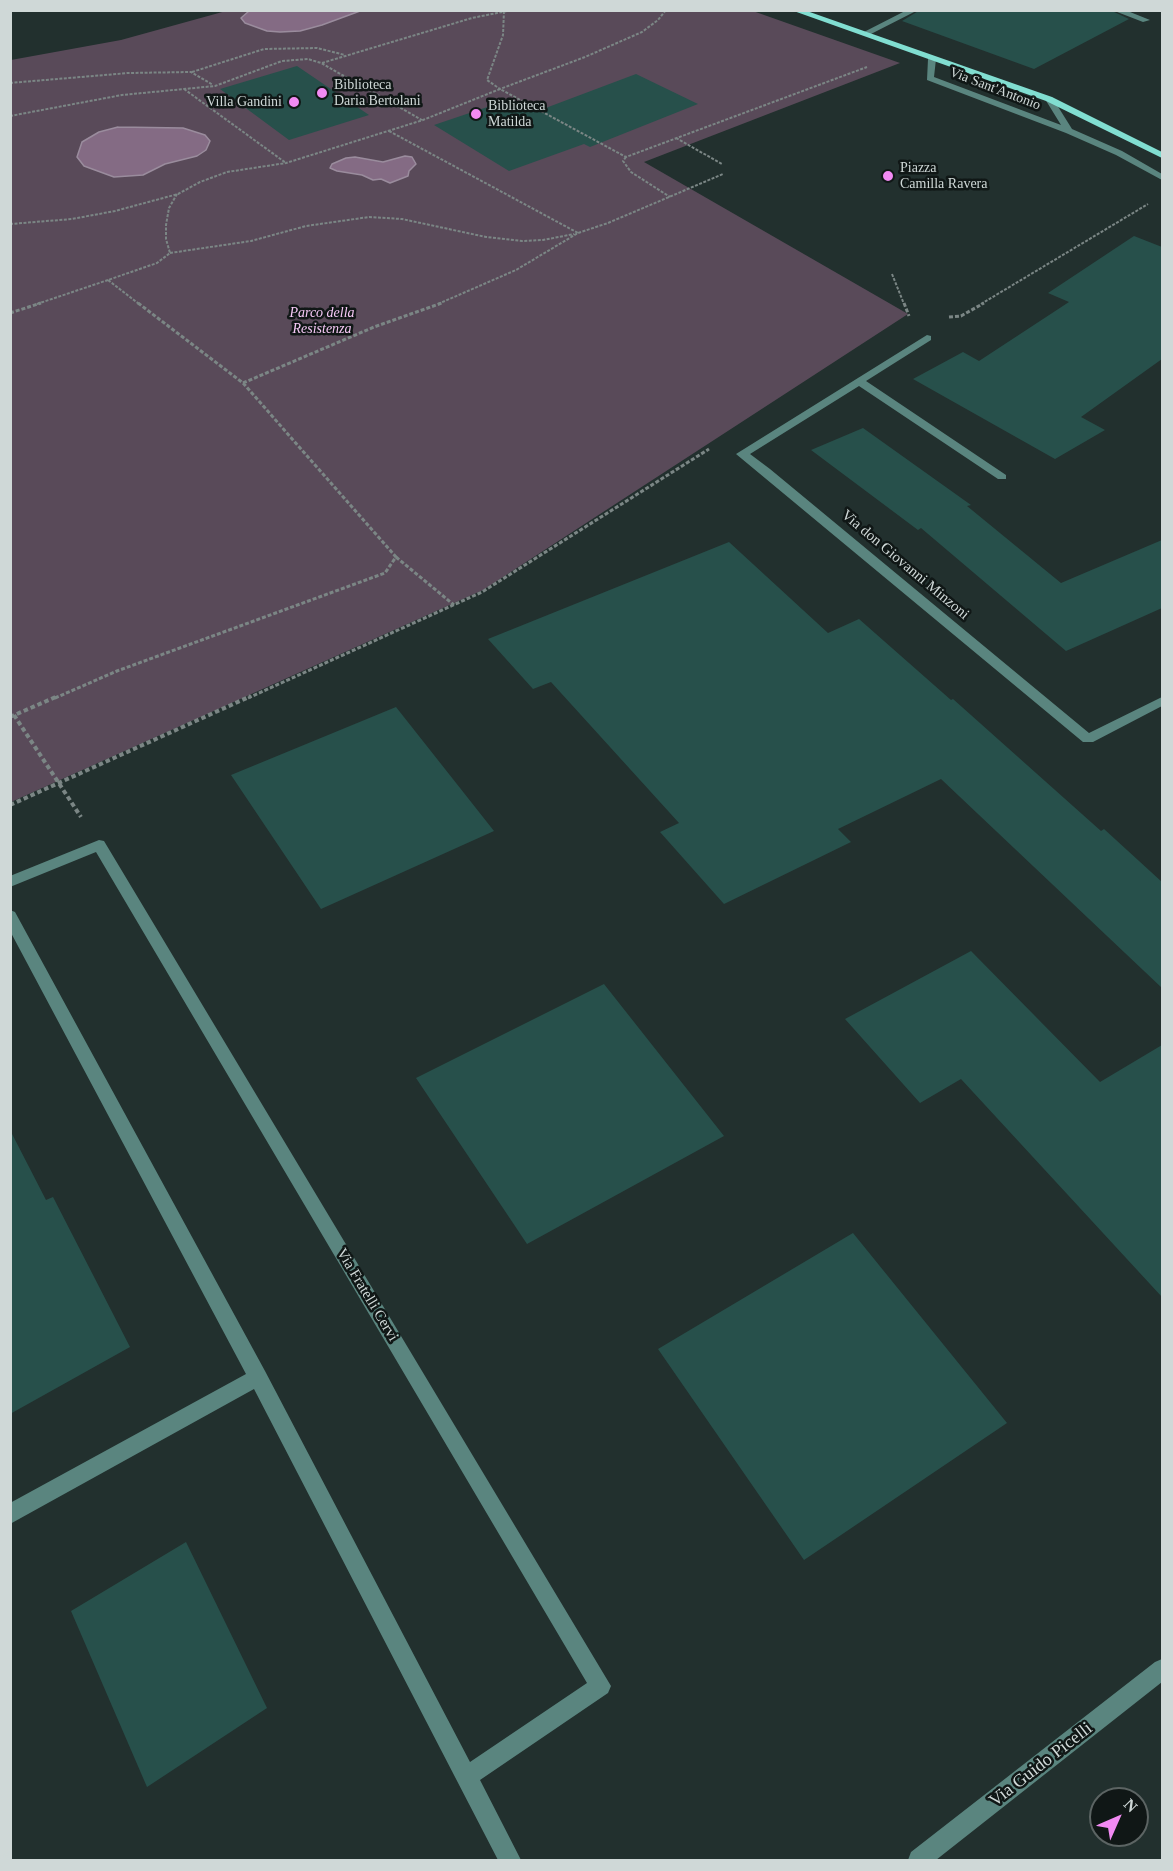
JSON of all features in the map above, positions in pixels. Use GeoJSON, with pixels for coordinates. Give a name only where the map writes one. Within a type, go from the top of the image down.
{"type":"FeatureCollection","features":[{"type":"Feature","properties":{"kind":"main road","name":"Via Sant'Antonio"},"geometry":{"type":"LineString","coordinates":[[795,10],[1049,99],[1162,154]]}},
{"type":"Feature","properties":{"kind":"street"},"geometry":{"type":"LineString","coordinates":[[864,34],[914,10]]}},
{"type":"Feature","properties":{"kind":"street"},"geometry":{"type":"LineString","coordinates":[[1116,10],[1146,21]]}},
{"type":"Feature","properties":{"kind":"street","name":"Via Sant'Antonio"},"geometry":{"type":"LineString","coordinates":[[932,59],[930,78],[1069,131],[1119,153],[1162,177]]}},
{"type":"Feature","properties":{"kind":"street","name":"Via Sant'Antonio"},"geometry":{"type":"LineString","coordinates":[[1049,99],[1069,131]]}},
{"type":"Feature","properties":{"kind":"street","name":"Via don Giovanni Minzoni"},"geometry":{"type":"LineString","coordinates":[[927,338],[742,454],[766,471],[1088,739],[1162,701]]}},
{"type":"Feature","properties":{"kind":"street"},"geometry":{"type":"LineString","coordinates":[[859,381],[1002,477]]}},
{"type":"Feature","properties":{"kind":"street"},"geometry":{"type":"LineString","coordinates":[[10,882],[99,845]]}},
{"type":"Feature","properties":{"kind":"street","name":"Via Fratelli Cervi"},"geometry":{"type":"LineString","coordinates":[[99,845],[601,1686],[466,1777]]}},
{"type":"Feature","properties":{"kind":"street"},"geometry":{"type":"LineString","coordinates":[[10,916],[258,1377],[510,1860]]}},
{"type":"Feature","properties":{"kind":"street"},"geometry":{"type":"LineString","coordinates":[[10,1514],[258,1377]]}},
{"type":"Feature","properties":{"kind":"street","name":"Via Guido Picelli"},"geometry":{"type":"LineString","coordinates":[[919,1860],[1162,1669]]}},
{"type":"Feature","properties":{"kind":"path"},"geometry":{"type":"LineString","coordinates":[[321,63],[472,18],[512,10]]}},
{"type":"Feature","properties":{"kind":"path"},"geometry":{"type":"LineString","coordinates":[[10,224],[72,219],[115,211],[178,194],[200,182],[227,172],[286,163],[423,120],[594,54],[642,32],[658,20],[666,10]]}},
{"type":"Feature","properties":{"kind":"path"},"geometry":{"type":"LineString","coordinates":[[504,12],[503,35],[487,80],[626,157]]}},
{"type":"Feature","properties":{"kind":"path"},"geometry":{"type":"LineString","coordinates":[[10,83],[128,73],[191,72],[264,49],[317,48],[346,55]]}},
{"type":"Feature","properties":{"kind":"path"},"geometry":{"type":"LineString","coordinates":[[10,116],[122,95],[215,86],[282,61],[308,59],[321,63],[423,120]]}},
{"type":"Feature","properties":{"kind":"path"},"geometry":{"type":"LineString","coordinates":[[670,197],[632,172],[623,161],[626,157],[872,65]]}},
{"type":"Feature","properties":{"kind":"path"},"geometry":{"type":"LineString","coordinates":[[191,72],[215,86]]}},
{"type":"Feature","properties":{"kind":"path"},"geometry":{"type":"LineString","coordinates":[[184,89],[286,163]]}},
{"type":"Feature","properties":{"kind":"path"},"geometry":{"type":"LineString","coordinates":[[389,131],[578,233]]}},
{"type":"Feature","properties":{"kind":"path"},"geometry":{"type":"LineString","coordinates":[[676,138],[722,164]]}},
{"type":"Feature","properties":{"kind":"path"},"geometry":{"type":"LineString","coordinates":[[10,313],[157,263],[170,253],[251,241],[306,226],[369,217],[402,219],[486,237],[522,241],[543,240],[608,224],[723,174]]}},
{"type":"Feature","properties":{"kind":"path"},"geometry":{"type":"LineString","coordinates":[[170,253],[166,239],[166,225],[169,208],[178,194]]}},
{"type":"Feature","properties":{"kind":"path"},"geometry":{"type":"LineString","coordinates":[[942,318],[961,316],[1152,201]]}},
{"type":"Feature","properties":{"kind":"path"},"geometry":{"type":"LineString","coordinates":[[243,384],[374,327],[415,314],[472,290],[516,270],[578,233]]}},
{"type":"Feature","properties":{"kind":"path"},"geometry":{"type":"LineString","coordinates":[[892,274],[913,321]]}},
{"type":"Feature","properties":{"kind":"path"},"geometry":{"type":"LineString","coordinates":[[108,280],[243,384],[396,557],[453,605]]}},
{"type":"Feature","properties":{"kind":"path"},"geometry":{"type":"LineString","coordinates":[[10,805],[482,592],[710,448]]}},
{"type":"Feature","properties":{"kind":"path"},"geometry":{"type":"LineString","coordinates":[[99,845],[13,716],[117,671],[385,573],[396,557]]}},
{"type":"Feature","properties":{"kind":"green space","name":"Parco della Resistenza"},"geometry":{"type":"Polygon","coordinates":[[[750,10],[900,63],[644,162],[908,314],[483,590],[11,802],[11,60],[121,40],[226,11],[750,10]]]}},
{"type":"Feature","properties":{"kind":"shaded area"},"geometry":{"type":"Polygon","coordinates":[[[249,11],[360,11],[300,31],[280,32],[267,31],[245,23],[241,18],[249,11]]]}},
{"type":"Feature","properties":{"kind":"shaded area"},"geometry":{"type":"Polygon","coordinates":[[[118,127],[183,128],[205,135],[210,141],[206,150],[197,156],[165,164],[143,175],[114,177],[84,166],[77,157],[82,142],[99,132],[118,127]]]}},
{"type":"Feature","properties":{"kind":"shaded area"},"geometry":{"type":"Polygon","coordinates":[[[405,156],[412,157],[416,164],[409,171],[408,176],[390,183],[330,168],[332,164],[346,158],[355,157],[383,162],[405,156]]]}},
{"type":"Feature","properties":{"kind":"building"},"geometry":{"type":"Polygon","coordinates":[[[920,10],[1110,10],[1129,19],[1034,69],[902,21],[920,10]]]}},
{"type":"Feature","properties":{"kind":"building","name":"Villa Gandini"},"geometry":{"type":"Polygon","coordinates":[[[297,66],[369,115],[289,140],[220,89],[297,66]]]}},
{"type":"Feature","properties":{"kind":"building"},"geometry":{"type":"Polygon","coordinates":[[[636,74],[698,104],[590,147],[584,144],[509,171],[434,125],[511,99],[535,112],[636,74]]]}},
{"type":"Feature","properties":{"kind":"building"},"geometry":{"type":"Polygon","coordinates":[[[1134,236],[1162,247],[1162,359],[1081,417],[1105,430],[1055,459],[913,379],[963,352],[979,361],[1069,302],[1048,293],[1134,236]]]}},
{"type":"Feature","properties":{"kind":"building"},"geometry":{"type":"Polygon","coordinates":[[[863,428],[971,505],[967,506],[1061,583],[1162,540],[1162,608],[1066,651],[921,528],[918,530],[811,450],[863,428]]]}},
{"type":"Feature","properties":{"kind":"building"},"geometry":{"type":"Polygon","coordinates":[[[729,542],[828,633],[859,619],[1101,831],[1104,829],[1162,882],[1162,988],[941,779],[838,829],[851,842],[724,904],[660,832],[679,823],[551,682],[533,689],[488,639],[729,542]]]}},
{"type":"Feature","properties":{"kind":"building"},"geometry":{"type":"Polygon","coordinates":[[[396,707],[494,831],[321,909],[231,775],[396,707]]]}},
{"type":"Feature","properties":{"kind":"building"},"geometry":{"type":"Polygon","coordinates":[[[971,951],[1100,1082],[1162,1045],[1162,1297],[961,1079],[920,1103],[845,1019],[971,951]]]}},
{"type":"Feature","properties":{"kind":"building"},"geometry":{"type":"Polygon","coordinates":[[[604,984],[724,1136],[527,1244],[416,1078],[604,984]]]}},
{"type":"Feature","properties":{"kind":"building"},"geometry":{"type":"Polygon","coordinates":[[[10,1130],[46,1200],[53,1197],[130,1347],[10,1414],[10,1130]]]}},
{"type":"Feature","properties":{"kind":"building"},"geometry":{"type":"Polygon","coordinates":[[[853,1233],[1007,1423],[804,1560],[658,1349],[853,1233]]]}},
{"type":"Feature","properties":{"kind":"building"},"geometry":{"type":"Polygon","coordinates":[[[186,1542],[267,1708],[147,1787],[71,1611],[186,1542]]]}},
{"type":"Feature","properties":{"kind":"place","name":"Biblioteca Daria Bertolani"},"geometry":{"type":"Point","coordinates":[322,93]}},
{"type":"Feature","properties":{"kind":"place","name":"Villa Gandini"},"geometry":{"type":"Point","coordinates":[294,102]}},
{"type":"Feature","properties":{"kind":"place","name":"Biblioteca Matilda"},"geometry":{"type":"Point","coordinates":[476,114]}},
{"type":"Feature","properties":{"kind":"place","name":"Piazza Camilla Ravera"},"geometry":{"type":"Point","coordinates":[888,176]}}]}
